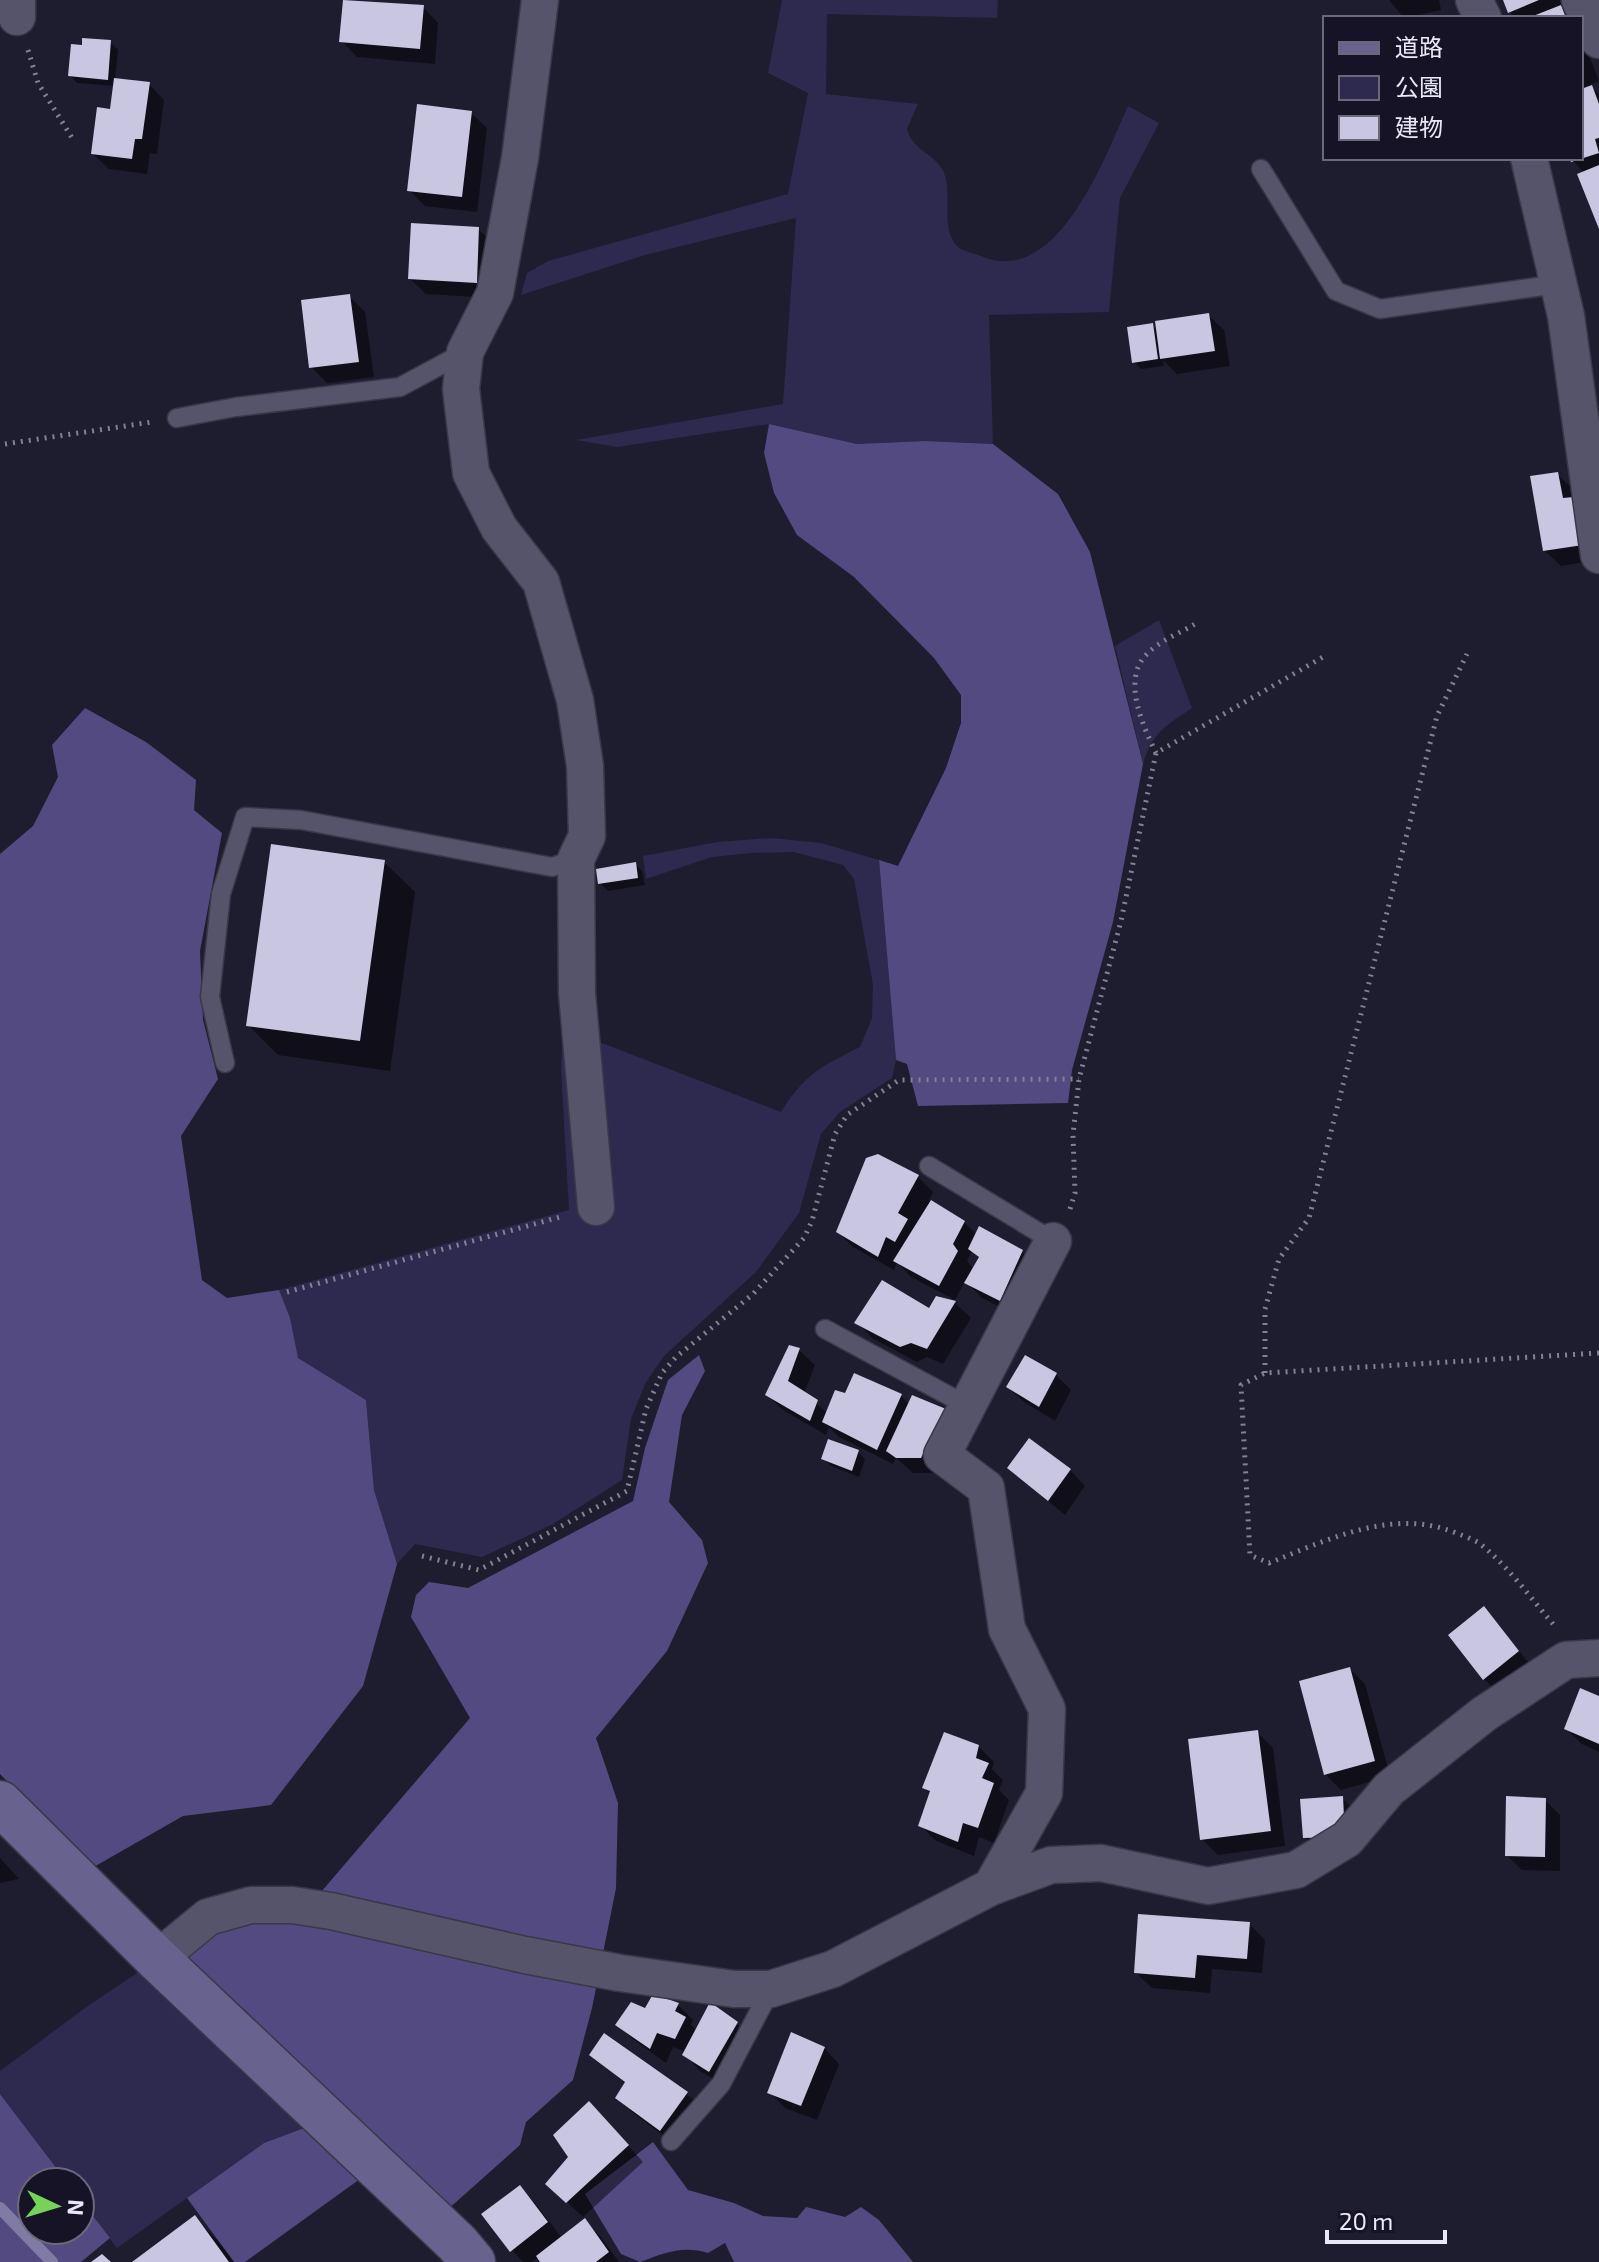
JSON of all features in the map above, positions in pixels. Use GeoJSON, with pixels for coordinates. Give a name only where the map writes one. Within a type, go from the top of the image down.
{"type":"FeatureCollection","features":[{"type":"Feature","properties":{"kind":"street"},"geometry":{"type":"LineString","coordinates":[[540,0],[520,158],[495,293],[465,352],[461,389],[471,473],[499,528],[541,582],[575,700],[585,766],[587,836],[576,859],[577,993],[596,1207]]}},
{"type":"Feature","properties":{"kind":"street"},"geometry":{"type":"LineString","coordinates":[[1580,0],[1599,40]]}},
{"type":"Feature","properties":{"kind":"street"},"geometry":{"type":"LineString","coordinates":[[1529,160],[1566,316],[1599,555]]}},
{"type":"Feature","properties":{"kind":"street"},"geometry":{"type":"LineString","coordinates":[[991,1887],[1044,1793],[1047,1709],[1007,1629],[986,1488],[942,1455],[1053,1241]]}},
{"type":"Feature","properties":{"kind":"street"},"geometry":{"type":"LineString","coordinates":[[157,1959],[208,1917],[251,1905],[292,1905],[620,1973],[734,1989],[771,1989],[833,1969],[991,1887],[1051,1865],[1101,1863],[1208,1886],[1296,1870],[1347,1839],[1389,1789],[1484,1714],[1566,1660],[1591,1659]]}},
{"type":"Feature","properties":{"kind":"street"},"geometry":{"type":"LineString","coordinates":[[0,1803],[157,1959],[457,2243],[473,2262]]}},
{"type":"Feature","properties":{"kind":"lane"},"geometry":{"type":"LineString","coordinates":[[1261,169],[1336,291],[1380,309],[1558,284]]}},
{"type":"Feature","properties":{"kind":"lane"},"geometry":{"type":"LineString","coordinates":[[177,418],[236,407],[400,387],[465,352]]}},
{"type":"Feature","properties":{"kind":"lane"},"geometry":{"type":"LineString","coordinates":[[225,1063],[210,997],[221,894],[245,817],[301,820],[552,867],[576,859]]}},
{"type":"Feature","properties":{"kind":"lane"},"geometry":{"type":"LineString","coordinates":[[929,1166],[1053,1241]]}},
{"type":"Feature","properties":{"kind":"lane"},"geometry":{"type":"LineString","coordinates":[[825,1329],[968,1406]]}},
{"type":"Feature","properties":{"kind":"lane"},"geometry":{"type":"LineString","coordinates":[[671,2141],[721,2084],[771,1989]]}},
{"type":"Feature","properties":{"kind":"path"},"geometry":{"type":"LineString","coordinates":[[17,9],[38,83],[74,141]]}},
{"type":"Feature","properties":{"kind":"path"},"geometry":{"type":"LineString","coordinates":[[5,444],[177,418]]}},
{"type":"Feature","properties":{"kind":"path"},"geometry":{"type":"LineString","coordinates":[[1053,1241],[1065,1221],[1075,1193],[1073,1135],[1079,1079],[1121,921],[1156,753],[1138,706],[1135,686],[1139,664],[1149,651],[1195,624]]}},
{"type":"Feature","properties":{"kind":"path"},"geometry":{"type":"LineString","coordinates":[[1265,1373],[1265,1309],[1279,1259],[1309,1218],[1437,716],[1467,654]]}},
{"type":"Feature","properties":{"kind":"path"},"geometry":{"type":"LineString","coordinates":[[1156,753],[1323,657]]}},
{"type":"Feature","properties":{"kind":"path"},"geometry":{"type":"LineString","coordinates":[[422,1556],[479,1570],[627,1491],[646,1409],[662,1373],[676,1357],[753,1294],[804,1238],[812,1221],[835,1134],[847,1115],[899,1080],[1079,1079]]}},
{"type":"Feature","properties":{"kind":"path"},"geometry":{"type":"LineString","coordinates":[[287,1292],[596,1207]]}},
{"type":"Feature","properties":{"kind":"path"},"geometry":{"type":"LineString","coordinates":[[1591,1659],[1477,1542],[1439,1526],[1385,1524],[1340,1534],[1269,1563],[1250,1555],[1241,1385],[1265,1373],[1599,1353]]}},
{"type":"Feature","properties":{"kind":"green space"},"geometry":{"type":"Polygon","coordinates":[[[782,0],[998,0],[997,18],[827,14],[826,94],[918,104],[907,129],[914,142],[942,169],[946,178],[952,239],[963,250],[981,256],[1008,261],[1033,254],[1055,236],[1091,185],[1128,106],[1159,123],[1120,198],[1109,312],[989,315],[993,444],[925,441],[857,444],[769,424],[617,447],[576,440],[783,404],[796,218],[645,255],[521,295],[527,273],[548,261],[788,194],[808,93],[768,73],[782,0]]]}},
{"type":"Feature","properties":{"kind":"green space"},"geometry":{"type":"Polygon","coordinates":[[[1159,620],[1192,708],[1167,725],[1156,737],[1143,764],[1115,646],[1159,620]]]}},
{"type":"Feature","properties":{"kind":"green space"},"geometry":{"type":"Polygon","coordinates":[[[772,838],[821,843],[879,860],[896,1060],[892,1078],[840,1112],[821,1134],[799,1213],[756,1272],[664,1356],[645,1384],[631,1419],[622,1480],[553,1524],[482,1557],[415,1544],[397,1564],[374,1490],[366,1400],[297,1358],[279,1290],[569,1210],[561,1070],[563,1028],[781,1112],[814,1073],[860,1047],[872,1018],[873,985],[854,879],[843,865],[794,852],[751,853],[712,857],[646,879],[643,856],[717,842],[772,838]]]}},
{"type":"Feature","properties":{"kind":"green space"},"geometry":{"type":"Polygon","coordinates":[[[143,1969],[304,2128],[264,2143],[117,2248],[96,2220],[96,2166],[55,2166],[0,2094],[0,2071],[143,1969]]]}},
{"type":"Feature","properties":{"kind":"shaded area"},"geometry":{"type":"Polygon","coordinates":[[[769,424],[857,444],[925,441],[993,444],[1058,494],[1090,552],[1143,764],[1113,922],[1072,1070],[1068,1103],[918,1106],[907,1064],[896,1060],[879,860],[898,866],[946,768],[961,723],[961,695],[934,658],[854,577],[797,535],[774,493],[764,453],[769,424]]]}},
{"type":"Feature","properties":{"kind":"shaded area"},"geometry":{"type":"Polygon","coordinates":[[[85,708],[146,742],[196,780],[194,810],[222,833],[200,951],[203,1020],[218,1079],[181,1136],[202,1280],[227,1298],[279,1290],[290,1318],[298,1358],[366,1400],[374,1490],[397,1564],[363,1686],[271,1805],[183,1816],[92,1868],[0,1774],[0,854],[33,826],[58,777],[52,745],[85,708]]]}},
{"type":"Feature","properties":{"kind":"shaded area"},"geometry":{"type":"Polygon","coordinates":[[[699,1355],[705,1371],[682,1415],[669,1502],[702,1540],[708,1563],[667,1651],[596,1738],[618,1803],[616,1888],[592,2008],[573,2080],[526,2122],[520,2145],[446,2211],[172,1941],[321,1892],[470,1718],[411,1617],[416,1595],[429,1582],[468,1588],[633,1501],[645,1448],[668,1380],[699,1355]]]}},
{"type":"Feature","properties":{"kind":"shaded area"},"geometry":{"type":"Polygon","coordinates":[[[0,2094],[55,2166],[16,2166],[16,2246],[96,2246],[96,2220],[110,2238],[81,2262],[0,2262],[0,2094]]]}},
{"type":"Feature","properties":{"kind":"shaded area"},"geometry":{"type":"Polygon","coordinates":[[[304,2128],[360,2179],[245,2262],[234,2262],[187,2198],[264,2143],[304,2128]]]}},
{"type":"Feature","properties":{"kind":"shaded area"},"geometry":{"type":"Polygon","coordinates":[[[653,2142],[688,2190],[734,2203],[763,2216],[797,2218],[806,2207],[845,2217],[861,2207],[879,2220],[913,2262],[734,2262],[725,2243],[708,2253],[682,2250],[640,2262],[621,2254],[585,2194],[653,2142]]]}},
{"type":"Feature","properties":{"kind":"building"},"geometry":{"type":"Polygon","coordinates":[[[343,0],[424,5],[420,49],[339,42],[343,0]]]}},
{"type":"Feature","properties":{"kind":"building"},"geometry":{"type":"Polygon","coordinates":[[[1503,0],[1539,0],[1508,13],[1503,0]]]}},
{"type":"Feature","properties":{"kind":"building"},"geometry":{"type":"Polygon","coordinates":[[[1561,5],[1565,16],[1533,16],[1561,5]]]}},
{"type":"Feature","properties":{"kind":"building"},"geometry":{"type":"Polygon","coordinates":[[[82,38],[111,40],[108,80],[68,76],[71,44],[82,45],[82,38]]]}},
{"type":"Feature","properties":{"kind":"building"},"geometry":{"type":"Polygon","coordinates":[[[114,78],[150,82],[142,139],[135,139],[132,159],[91,154],[97,107],[110,109],[114,78]]]}},
{"type":"Feature","properties":{"kind":"building"},"geometry":{"type":"Polygon","coordinates":[[[1592,85],[1599,104],[1599,138],[1595,139],[1599,153],[1583,158],[1583,88],[1592,85]]]}},
{"type":"Feature","properties":{"kind":"building"},"geometry":{"type":"Polygon","coordinates":[[[417,104],[472,111],[462,197],[407,191],[417,104]]]}},
{"type":"Feature","properties":{"kind":"building"},"geometry":{"type":"Polygon","coordinates":[[[1599,165],[1599,229],[1577,174],[1599,165]]]}},
{"type":"Feature","properties":{"kind":"building"},"geometry":{"type":"Polygon","coordinates":[[[411,223],[479,227],[477,283],[408,279],[411,223]]]}},
{"type":"Feature","properties":{"kind":"building"},"geometry":{"type":"Polygon","coordinates":[[[350,294],[359,362],[309,368],[301,300],[350,294]]]}},
{"type":"Feature","properties":{"kind":"building"},"geometry":{"type":"Polygon","coordinates":[[[1209,313],[1215,351],[1160,359],[1155,321],[1209,313]]]}},
{"type":"Feature","properties":{"kind":"building"},"geometry":{"type":"Polygon","coordinates":[[[1153,323],[1158,359],[1132,363],[1127,327],[1153,323]]]}},
{"type":"Feature","properties":{"kind":"building"},"geometry":{"type":"Polygon","coordinates":[[[1558,472],[1563,498],[1574,497],[1583,545],[1543,551],[1530,476],[1558,472]]]}},
{"type":"Feature","properties":{"kind":"building"},"geometry":{"type":"Polygon","coordinates":[[[271,844],[385,860],[360,1041],[246,1026],[271,844]]]}},
{"type":"Feature","properties":{"kind":"building"},"geometry":{"type":"Polygon","coordinates":[[[636,862],[638,878],[598,884],[596,869],[636,862]]]}},
{"type":"Feature","properties":{"kind":"building"},"geometry":{"type":"Polygon","coordinates":[[[878,1154],[919,1175],[898,1213],[908,1219],[895,1242],[886,1237],[878,1257],[836,1232],[866,1158],[878,1154]]]}},
{"type":"Feature","properties":{"kind":"building"},"geometry":{"type":"Polygon","coordinates":[[[931,1200],[965,1221],[953,1244],[958,1251],[939,1286],[893,1261],[931,1200]]]}},
{"type":"Feature","properties":{"kind":"building"},"geometry":{"type":"Polygon","coordinates":[[[979,1226],[1023,1250],[1000,1301],[964,1283],[979,1257],[968,1249],[979,1226]]]}},
{"type":"Feature","properties":{"kind":"building"},"geometry":{"type":"Polygon","coordinates":[[[882,1280],[929,1308],[936,1296],[956,1301],[927,1349],[911,1343],[900,1347],[854,1323],[882,1280]]]}},
{"type":"Feature","properties":{"kind":"building"},"geometry":{"type":"Polygon","coordinates":[[[789,1345],[800,1348],[788,1381],[818,1400],[810,1421],[765,1395],[789,1345]]]}},
{"type":"Feature","properties":{"kind":"building"},"geometry":{"type":"Polygon","coordinates":[[[1025,1355],[1057,1373],[1039,1407],[1006,1387],[1025,1355]]]}},
{"type":"Feature","properties":{"kind":"building"},"geometry":{"type":"Polygon","coordinates":[[[854,1373],[902,1394],[877,1450],[822,1422],[835,1390],[845,1393],[854,1373]]]}},
{"type":"Feature","properties":{"kind":"building"},"geometry":{"type":"Polygon","coordinates":[[[912,1395],[946,1409],[921,1458],[896,1458],[886,1451],[912,1395]]]}},
{"type":"Feature","properties":{"kind":"building"},"geometry":{"type":"Polygon","coordinates":[[[1029,1438],[1071,1469],[1048,1501],[1007,1468],[1029,1438]]]}},
{"type":"Feature","properties":{"kind":"building"},"geometry":{"type":"Polygon","coordinates":[[[828,1439],[859,1450],[852,1471],[821,1459],[828,1439]]]}},
{"type":"Feature","properties":{"kind":"building"},"geometry":{"type":"Polygon","coordinates":[[[1484,1606],[1519,1651],[1483,1680],[1448,1635],[1484,1606]]]}},
{"type":"Feature","properties":{"kind":"building"},"geometry":{"type":"Polygon","coordinates":[[[1350,1667],[1375,1761],[1324,1775],[1299,1681],[1350,1667]]]}},
{"type":"Feature","properties":{"kind":"building"},"geometry":{"type":"Polygon","coordinates":[[[1580,1688],[1599,1696],[1599,1744],[1564,1729],[1580,1688]]]}},
{"type":"Feature","properties":{"kind":"building"},"geometry":{"type":"Polygon","coordinates":[[[1258,1730],[1271,1831],[1200,1840],[1188,1739],[1258,1730]]]}},
{"type":"Feature","properties":{"kind":"building"},"geometry":{"type":"Polygon","coordinates":[[[944,1732],[979,1745],[976,1758],[989,1763],[982,1778],[994,1783],[978,1828],[963,1823],[958,1842],[918,1826],[930,1791],[922,1788],[944,1732]]]}},
{"type":"Feature","properties":{"kind":"building"},"geometry":{"type":"Polygon","coordinates":[[[1343,1796],[1345,1837],[1303,1838],[1300,1799],[1343,1796]]]}},
{"type":"Feature","properties":{"kind":"building"},"geometry":{"type":"Polygon","coordinates":[[[1506,1796],[1546,1798],[1545,1857],[1505,1856],[1506,1796]]]}},
{"type":"Feature","properties":{"kind":"building"},"geometry":{"type":"Polygon","coordinates":[[[1138,1914],[1250,1922],[1247,1959],[1197,1955],[1195,1978],[1134,1973],[1138,1914]]]}},
{"type":"Feature","properties":{"kind":"building"},"geometry":{"type":"Polygon","coordinates":[[[653,1994],[679,2003],[675,2011],[686,2017],[675,2039],[657,2033],[650,2049],[615,2025],[631,2002],[645,2008],[653,1994]]]}},
{"type":"Feature","properties":{"kind":"building"},"geometry":{"type":"Polygon","coordinates":[[[710,2002],[738,2022],[709,2072],[682,2055],[710,2002]]]}},
{"type":"Feature","properties":{"kind":"building"},"geometry":{"type":"Polygon","coordinates":[[[791,2032],[825,2047],[801,2106],[767,2093],[791,2032]]]}},
{"type":"Feature","properties":{"kind":"building"},"geometry":{"type":"Polygon","coordinates":[[[604,2033],[688,2092],[660,2131],[615,2098],[625,2082],[589,2055],[604,2033]]]}},
{"type":"Feature","properties":{"kind":"building"},"geometry":{"type":"Polygon","coordinates":[[[589,2101],[629,2145],[566,2203],[545,2184],[568,2157],[553,2135],[589,2101]]]}},
{"type":"Feature","properties":{"kind":"building"},"geometry":{"type":"Polygon","coordinates":[[[520,2185],[548,2222],[510,2252],[481,2214],[520,2185]]]}},
{"type":"Feature","properties":{"kind":"building"},"geometry":{"type":"Polygon","coordinates":[[[195,2215],[229,2262],[132,2262],[195,2215]]]}},
{"type":"Feature","properties":{"kind":"building"},"geometry":{"type":"Polygon","coordinates":[[[585,2218],[609,2252],[596,2262],[540,2262],[536,2256],[585,2218]]]}},
{"type":"Feature","properties":{"kind":"building"},"geometry":{"type":"Polygon","coordinates":[[[102,2254],[111,2262],[91,2262],[102,2254]]]}},
{"type":"Feature","properties":{"kind":"waterway"},"geometry":{"type":"LineString","coordinates":[[0,2208],[52,2262]]}}]}
